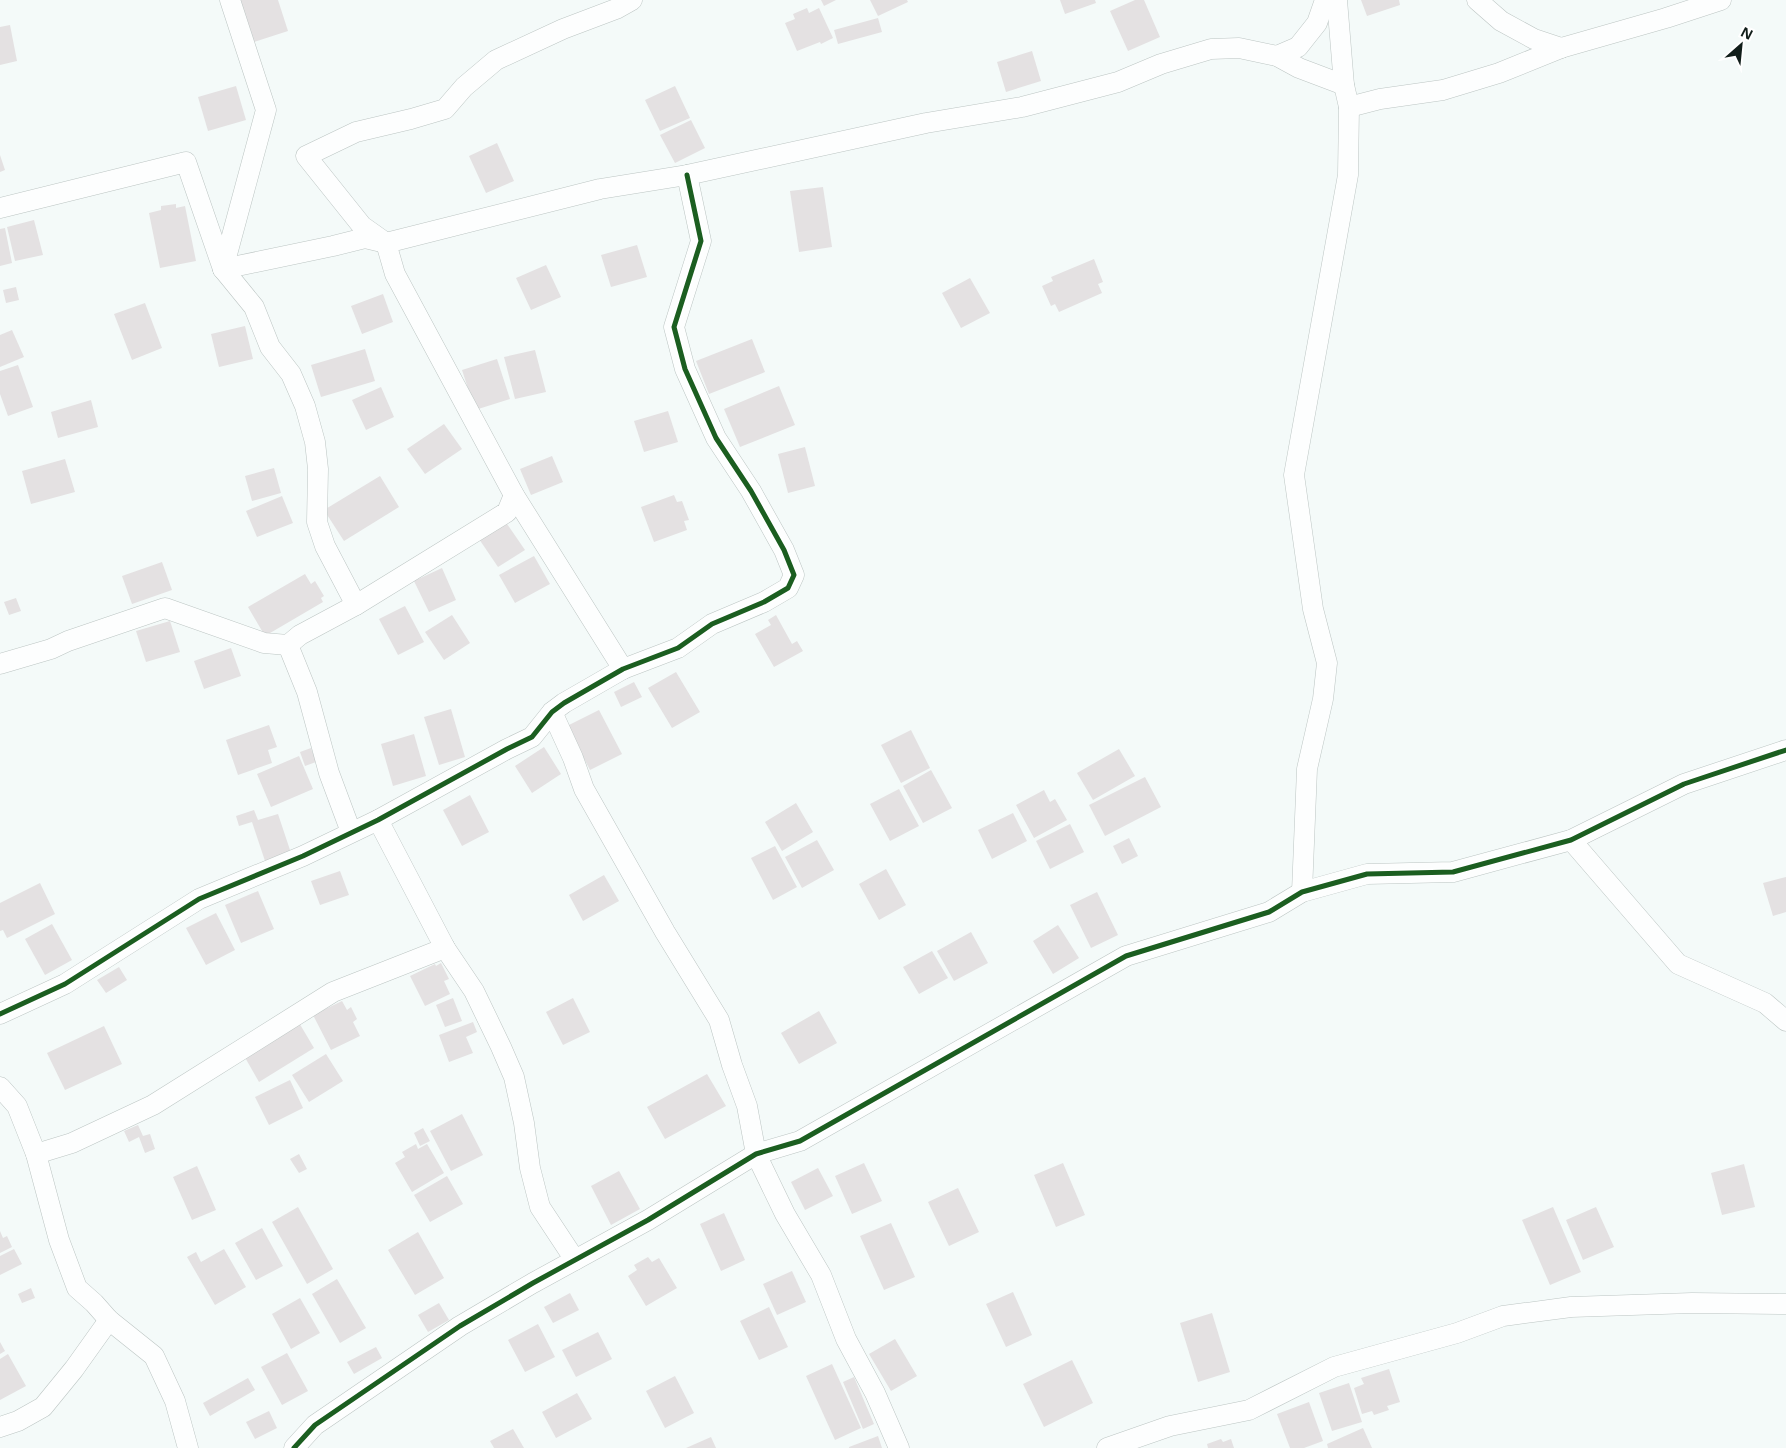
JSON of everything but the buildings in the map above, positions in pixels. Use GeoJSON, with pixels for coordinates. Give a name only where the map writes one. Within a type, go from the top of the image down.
{"type":"FeatureCollection","features":[{"type":"Feature","properties":{"kind":"street"},"geometry":{"type":"LineString","coordinates":[[223,269],[266,110],[230,0]]}},
{"type":"Feature","properties":{"kind":"street"},"geometry":{"type":"LineString","coordinates":[[622,669],[514,495],[395,274],[386,243],[362,226],[306,156],[356,132],[445,109],[464,87],[496,60],[563,29],[616,9],[632,0]]}},
{"type":"Feature","properties":{"kind":"street"},"geometry":{"type":"LineString","coordinates":[[1278,56],[1298,47],[1317,23],[1325,0]]}},
{"type":"Feature","properties":{"kind":"street"},"geometry":{"type":"LineString","coordinates":[[1302,892],[1307,769],[1323,699],[1327,663],[1313,609],[1294,475],[1348,175],[1349,107],[1344,85],[1337,0]]}},
{"type":"Feature","properties":{"kind":"street"},"geometry":{"type":"LineString","coordinates":[[1476,0],[1501,21],[1534,39],[1561,48]]}},
{"type":"Feature","properties":{"kind":"street"},"geometry":{"type":"LineString","coordinates":[[1349,107],[1380,99],[1443,90],[1499,73],[1561,48],[1721,0]]}},
{"type":"Feature","properties":{"kind":"street"},"geometry":{"type":"LineString","coordinates":[[223,269],[365,238],[386,243],[600,189],[687,175],[926,123],[1022,107],[1118,82],[1161,64],[1210,49],[1239,48],[1278,56],[1299,68],[1344,85]]}},
{"type":"Feature","properties":{"kind":"street"},"geometry":{"type":"LineString","coordinates":[[0,208],[186,162],[223,269],[254,307],[270,348],[291,374],[305,406],[315,442],[318,469],[317,522],[325,546],[341,573],[356,605]]}},
{"type":"Feature","properties":{"kind":"street"},"geometry":{"type":"LineString","coordinates":[[0,1014],[65,984],[199,899],[303,856],[378,820],[532,737],[552,712],[622,669],[678,648],[712,624],[764,602],[788,588],[794,575],[779,542],[751,491],[716,438],[686,369],[674,327],[702,241],[687,175]]}},
{"type":"Feature","properties":{"kind":"street"},"geometry":{"type":"LineString","coordinates":[[0,664],[51,649],[68,641],[165,608],[264,643],[288,645],[300,635],[356,605],[507,512],[514,495]]}},
{"type":"Feature","properties":{"kind":"street"},"geometry":{"type":"LineString","coordinates":[[288,645],[307,692],[329,773],[351,832]]}},
{"type":"Feature","properties":{"kind":"street"},"geometry":{"type":"LineString","coordinates":[[552,712],[573,758],[584,789],[665,932],[719,1020],[732,1065],[747,1106],[756,1154],[785,1214],[821,1275],[846,1339],[875,1393],[899,1448]]}},
{"type":"Feature","properties":{"kind":"street"},"geometry":{"type":"LineString","coordinates":[[294,1448],[315,1425],[460,1326],[648,1220],[756,1154],[800,1141],[1126,956],[1269,912],[1302,892],[1367,874],[1452,872],[1571,840],[1684,784],[1786,750]]}},
{"type":"Feature","properties":{"kind":"street"},"geometry":{"type":"LineString","coordinates":[[378,820],[445,948],[474,991],[514,1077],[524,1123],[530,1168],[540,1207],[575,1260]]}},
{"type":"Feature","properties":{"kind":"street"},"geometry":{"type":"LineString","coordinates":[[1571,840],[1678,964],[1765,1003],[1786,1021]]}},
{"type":"Feature","properties":{"kind":"street"},"geometry":{"type":"LineString","coordinates":[[36,1154],[72,1143],[152,1105],[333,992],[445,948]]}},
{"type":"Feature","properties":{"kind":"street"},"geometry":{"type":"LineString","coordinates":[[0,1087],[17,1106],[36,1154],[59,1240],[77,1288],[94,1302],[109,1320],[154,1356],[175,1401],[188,1448]]}},
{"type":"Feature","properties":{"kind":"street"},"geometry":{"type":"LineString","coordinates":[[1107,1448],[1170,1426],[1249,1410],[1334,1367],[1457,1333],[1503,1316],[1571,1307],[1692,1303],[1786,1304]]}},
{"type":"Feature","properties":{"kind":"street"},"geometry":{"type":"LineString","coordinates":[[0,1427],[18,1421],[43,1407],[74,1369],[109,1320]]}},
{"type":"Feature","properties":{"kind":"cycle path"},"geometry":{"type":"LineString","coordinates":[[0,1014],[65,984],[199,899],[303,856],[378,820],[532,737],[552,712],[564,703],[623,669],[678,648],[712,624],[764,602],[788,588],[794,575],[784,550],[751,491],[716,438],[685,369],[674,327],[701,241],[687,175]]}},
{"type":"Feature","properties":{"kind":"cycle path"},"geometry":{"type":"LineString","coordinates":[[294,1448],[315,1425],[460,1326],[533,1283],[648,1220],[756,1154],[800,1141],[1126,956],[1269,912],[1302,892],[1367,874],[1453,872],[1571,840],[1684,784],[1786,750]]}}]}
